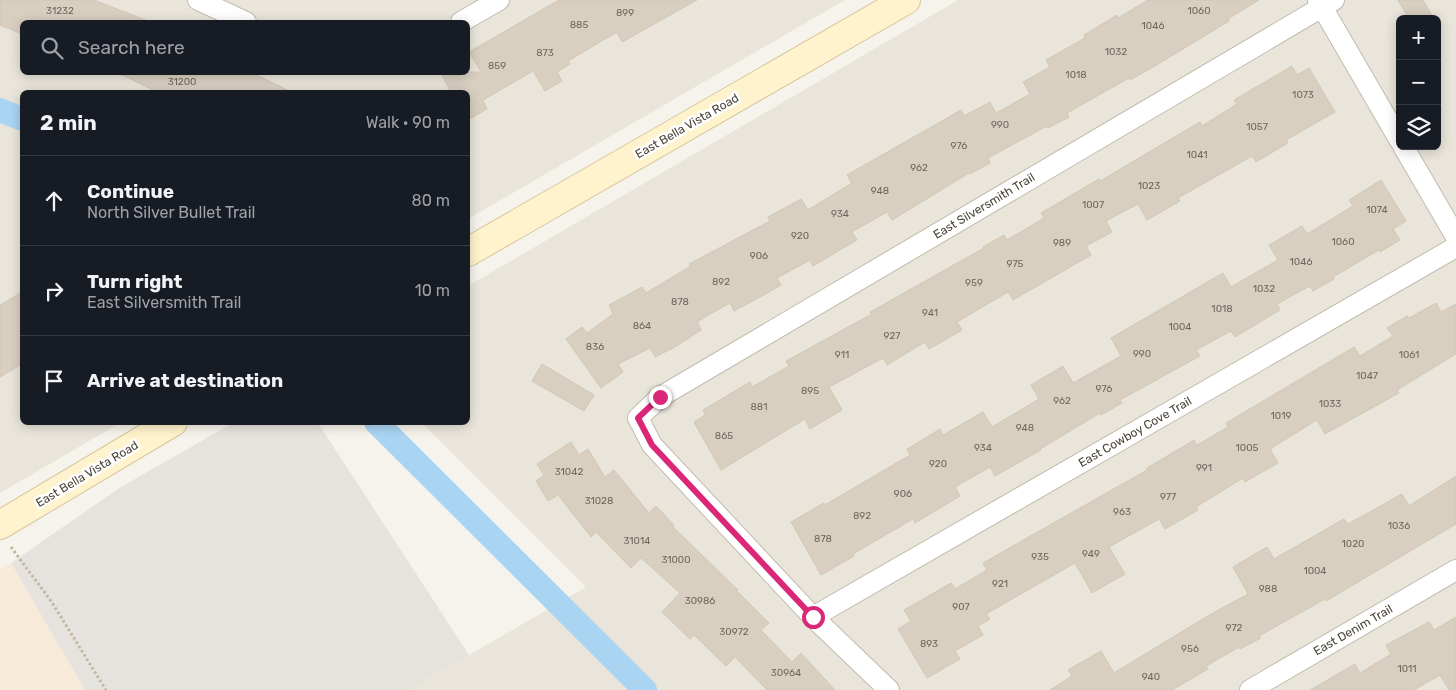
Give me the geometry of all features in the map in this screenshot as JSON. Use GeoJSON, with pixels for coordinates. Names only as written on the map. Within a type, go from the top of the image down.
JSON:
{"type":"FeatureCollection","features":[{"type":"Feature","properties":{"kind":"street"},"geometry":{"type":"LineString","coordinates":[[198,0],[242,20]]}},
{"type":"Feature","properties":{"kind":"street"},"geometry":{"type":"LineString","coordinates":[[464,20],[499,0]]}},
{"type":"Feature","properties":{"kind":"street","name":"East Bella Vista Road"},"geometry":{"type":"LineString","coordinates":[[470,251],[902,1]]}},
{"type":"Feature","properties":{"kind":"street"},"geometry":{"type":"LineString","coordinates":[[1325,2],[1396,134]]}},
{"type":"Feature","properties":{"kind":"street","name":"East Silversmith Trail"},"geometry":{"type":"LineString","coordinates":[[813,617],[652,445],[638,418],[660,397],[1325,2]]}},
{"type":"Feature","properties":{"kind":"street"},"geometry":{"type":"LineString","coordinates":[[1405,150],[1456,238]]}},
{"type":"Feature","properties":{"kind":"street","name":"East Cowboy Cove Trail"},"geometry":{"type":"LineString","coordinates":[[813,617],[1456,248]]}},
{"type":"Feature","properties":{"kind":"street","name":"East Bella Vista Road"},"geometry":{"type":"LineString","coordinates":[[3,532],[168,425]]}},
{"type":"Feature","properties":{"kind":"street","name":"East Denim Trail"},"geometry":{"type":"LineString","coordinates":[[1250,690],[1456,570]]}},
{"type":"Feature","properties":{"kind":"street"},"geometry":{"type":"LineString","coordinates":[[813,617],[888,690]]}},
{"type":"Feature","properties":{"kind":"path"},"geometry":{"type":"LineString","coordinates":[[3,532],[51,601],[106,690]]}},
{"type":"Feature","properties":{"kind":"shaded area"},"geometry":{"type":"Polygon","coordinates":[[[0,0],[845,0],[470,218],[470,90],[20,90],[20,425],[117,425],[0,493],[0,0]]]}},
{"type":"Feature","properties":{"kind":"shaded area"},"geometry":{"type":"Polygon","coordinates":[[[958,0],[1456,0],[1456,690],[409,690],[586,587],[424,425],[470,425],[470,285],[958,0]]]}},
{"type":"Feature","properties":{"kind":"shaded area"},"geometry":{"type":"Polygon","coordinates":[[[230,425],[319,425],[469,655],[409,690],[85,690],[11,563],[121,487],[230,425]]]}},
{"type":"Feature","properties":{"kind":"shaded area"},"geometry":{"type":"Polygon","coordinates":[[[11,563],[85,690],[0,690],[0,570],[11,563]]]}},
{"type":"Feature","properties":{"kind":"building"},"geometry":{"type":"Polygon","coordinates":[[[0,0],[94,0],[145,20],[20,20],[20,33],[0,25],[0,0]]]}},
{"type":"Feature","properties":{"kind":"building"},"geometry":{"type":"Polygon","coordinates":[[[559,0],[697,0],[622,42],[617,32],[568,61],[570,64],[557,72],[562,81],[545,91],[533,71],[483,100],[487,109],[470,119],[470,90],[450,90],[442,75],[470,75],[470,72],[481,72],[470,51],[559,0]]]}},
{"type":"Feature","properties":{"kind":"building"},"geometry":{"type":"Polygon","coordinates":[[[1148,0],[1259,0],[1228,19],[1229,21],[1155,66],[1130,80],[1129,78],[1067,113],[1069,117],[1048,128],[1047,126],[988,158],[990,163],[969,173],[892,220],[887,212],[852,232],[857,240],[813,266],[810,260],[777,278],[781,285],[734,311],[730,303],[712,313],[697,322],[701,330],[675,347],[655,357],[650,348],[618,364],[623,372],[601,388],[566,339],[582,327],[587,333],[613,314],[609,305],[642,287],[646,293],[691,266],[689,264],[770,221],[768,217],[801,199],[808,210],[852,183],[847,175],[961,110],[964,116],[990,102],[996,113],[1030,94],[1023,82],[1050,67],[1046,60],[1085,38],[1084,35],[1117,15],[1118,18],[1148,0]]]}},
{"type":"Feature","properties":{"kind":"building"},"geometry":{"type":"Polygon","coordinates":[[[1398,0],[1423,0],[1432,15],[1407,15],[1398,0]]]}},
{"type":"Feature","properties":{"kind":"building"},"geometry":{"type":"Polygon","coordinates":[[[1292,66],[1297,75],[1309,68],[1335,112],[1286,140],[1288,143],[1256,162],[1252,156],[1178,198],[1180,201],[1147,220],[1138,204],[1106,221],[1112,232],[1086,246],[1091,255],[1013,300],[1008,292],[957,322],[962,330],[929,349],[925,342],[887,365],[883,358],[829,387],[842,410],[810,429],[805,419],[721,470],[694,422],[705,415],[703,410],[750,382],[752,387],[789,366],[786,361],[872,314],[870,312],[1004,235],[1007,240],[1044,218],[1041,213],[1099,179],[1100,181],[1200,122],[1202,126],[1237,104],[1234,100],[1292,66]]]}},
{"type":"Feature","properties":{"kind":"building"},"geometry":{"type":"Polygon","coordinates":[[[122,75],[256,75],[288,90],[153,90],[122,75]]]}},
{"type":"Feature","properties":{"kind":"building"},"geometry":{"type":"Polygon","coordinates":[[[1381,180],[1406,221],[1393,229],[1400,240],[1380,252],[1379,250],[1313,291],[1310,286],[1277,304],[1280,310],[1235,337],[1231,331],[1196,350],[1200,356],[1120,400],[1122,403],[1101,415],[1100,413],[995,476],[990,467],[955,487],[960,496],[915,523],[913,519],[821,575],[791,522],[824,503],[825,505],[910,455],[907,449],[940,429],[943,435],[983,412],[992,427],[1039,399],[1031,385],[1063,366],[1073,383],[1121,356],[1111,338],[1223,273],[1231,287],[1278,260],[1269,245],[1302,226],[1307,234],[1353,206],[1349,200],[1381,180]]]}},
{"type":"Feature","properties":{"kind":"building"},"geometry":{"type":"Polygon","coordinates":[[[20,293],[20,365],[0,377],[0,305],[20,293]]]}},
{"type":"Feature","properties":{"kind":"building"},"geometry":{"type":"Polygon","coordinates":[[[1436,303],[1441,312],[1456,304],[1456,354],[1397,390],[1399,393],[1325,434],[1317,420],[1270,449],[1278,463],[1245,482],[1243,478],[1196,507],[1198,510],[1165,529],[1159,519],[1109,547],[1125,574],[1092,593],[1075,563],[986,614],[990,619],[978,626],[983,635],[955,651],[960,659],[927,678],[898,629],[911,621],[904,610],[951,583],[955,589],[987,570],[983,563],[1147,470],[1147,468],[1194,440],[1197,445],[1228,427],[1226,423],[1354,347],[1360,356],[1393,336],[1387,328],[1407,316],[1409,318],[1436,303]]]}},
{"type":"Feature","properties":{"kind":"building"},"geometry":{"type":"Polygon","coordinates":[[[542,364],[594,395],[584,411],[532,381],[542,364]]]}},
{"type":"Feature","properties":{"kind":"building"},"geometry":{"type":"Polygon","coordinates":[[[571,442],[579,455],[588,449],[605,477],[614,470],[649,513],[656,506],[674,525],[673,527],[769,623],[761,630],[792,662],[801,653],[835,690],[767,690],[735,657],[726,666],[694,635],[690,639],[662,612],[680,593],[641,558],[631,568],[596,532],[591,537],[558,495],[548,501],[536,481],[544,475],[537,464],[571,442]]]}},
{"type":"Feature","properties":{"kind":"building"},"geometry":{"type":"Polygon","coordinates":[[[1456,476],[1456,524],[1326,601],[1325,599],[1259,636],[1261,638],[1240,649],[1239,647],[1206,666],[1208,669],[1172,690],[1050,690],[1072,676],[1068,670],[1101,651],[1114,673],[1206,617],[1248,594],[1233,567],[1267,547],[1274,559],[1344,519],[1348,524],[1402,494],[1409,506],[1456,476]]]}},
{"type":"Feature","properties":{"kind":"building"},"geometry":{"type":"Polygon","coordinates":[[[1456,617],[1456,690],[1449,690],[1440,675],[1414,690],[1310,690],[1355,664],[1360,673],[1391,654],[1386,645],[1429,622],[1434,630],[1456,617]]]}},
{"type":"Feature","properties":{"kind":"waterway"},"geometry":{"type":"LineString","coordinates":[[0,110],[20,118]]}},
{"type":"Feature","properties":{"kind":"waterway"},"geometry":{"type":"LineString","coordinates":[[379,425],[645,690]]}},
{"type":"Feature","properties":{"kind":"route"},"geometry":{"type":"LineString","coordinates":[[660,397],[638,418],[652,445],[813,617]]}}]}
